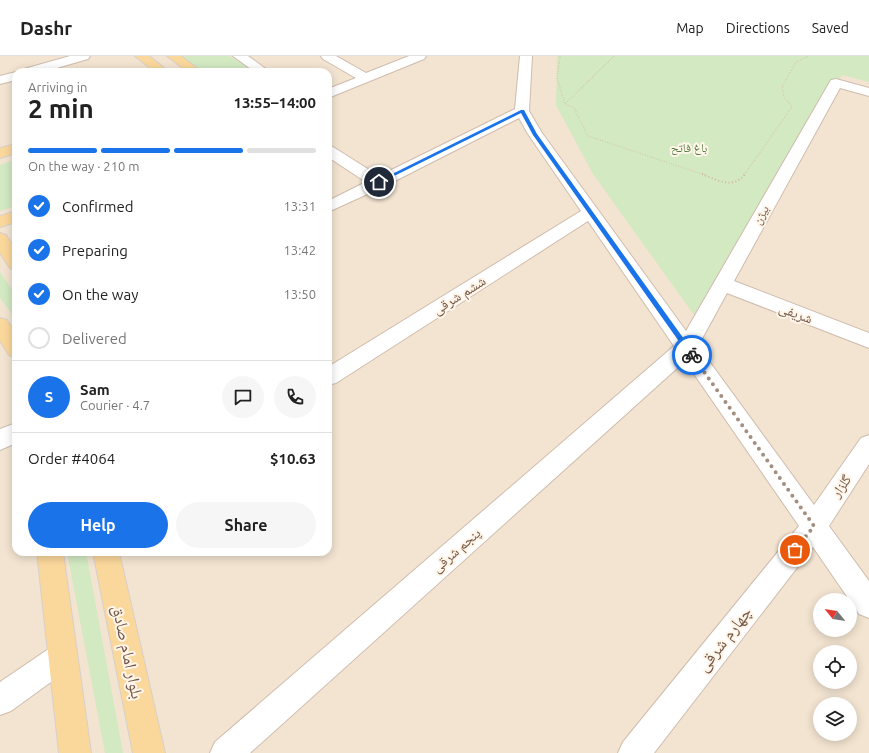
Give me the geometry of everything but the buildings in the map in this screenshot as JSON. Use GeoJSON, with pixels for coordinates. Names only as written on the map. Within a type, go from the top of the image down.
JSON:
{"type":"FeatureCollection","features":[{"type":"Feature","properties":{"kind":"main road"},"geometry":{"type":"LineString","coordinates":[[141,56],[158,68]]}},
{"type":"Feature","properties":{"kind":"main road"},"geometry":{"type":"LineString","coordinates":[[173,56],[190,68]]}},
{"type":"Feature","properties":{"kind":"main road"},"geometry":{"type":"LineString","coordinates":[[0,153],[12,149]]}},
{"type":"Feature","properties":{"kind":"main road"},"geometry":{"type":"LineString","coordinates":[[0,222],[12,218]]}},
{"type":"Feature","properties":{"kind":"main road"},"geometry":{"type":"LineString","coordinates":[[0,239],[12,258]]}},
{"type":"Feature","properties":{"kind":"main road"},"geometry":{"type":"LineString","coordinates":[[0,325],[12,344]]}},
{"type":"Feature","properties":{"kind":"main road"},"geometry":{"type":"LineString","coordinates":[[50,556],[75,753]]}},
{"type":"Feature","properties":{"kind":"main road","name":"بلوار امام صادق"},"geometry":{"type":"LineString","coordinates":[[107,556],[149,753]]}},
{"type":"Feature","properties":{"kind":"street"},"geometry":{"type":"LineString","coordinates":[[43,68],[84,56]]}},
{"type":"Feature","properties":{"kind":"street"},"geometry":{"type":"LineString","coordinates":[[239,56],[258,68]]}},
{"type":"Feature","properties":{"kind":"street"},"geometry":{"type":"LineString","coordinates":[[326,56],[365,78]]}},
{"type":"Feature","properties":{"kind":"street"},"geometry":{"type":"LineString","coordinates":[[332,92],[420,56]]}},
{"type":"Feature","properties":{"kind":"street"},"geometry":{"type":"LineString","coordinates":[[526,56],[522,111],[535,134],[869,604]]}},
{"type":"Feature","properties":{"kind":"street"},"geometry":{"type":"LineString","coordinates":[[0,80],[12,77]]}},
{"type":"Feature","properties":{"kind":"street","name":"بیژن"},"geometry":{"type":"LineString","coordinates":[[686,347],[836,84],[869,92]]}},
{"type":"Feature","properties":{"kind":"street"},"geometry":{"type":"LineString","coordinates":[[332,205],[522,111]]}},
{"type":"Feature","properties":{"kind":"street"},"geometry":{"type":"LineString","coordinates":[[332,153],[379,182]]}},
{"type":"Feature","properties":{"kind":"street","name":"ششم شرقی"},"geometry":{"type":"LineString","coordinates":[[332,374],[591,212]]}},
{"type":"Feature","properties":{"kind":"street","name":"شریفی"},"geometry":{"type":"LineString","coordinates":[[722,284],[869,341]]}},
{"type":"Feature","properties":{"kind":"street","name":"پنجم شرقی"},"geometry":{"type":"LineString","coordinates":[[226,753],[686,347]]}},
{"type":"Feature","properties":{"kind":"street"},"geometry":{"type":"LineString","coordinates":[[0,440],[12,434]]}},
{"type":"Feature","properties":{"kind":"street","name":"گلزار"},"geometry":{"type":"LineString","coordinates":[[814,526],[869,445]]}},
{"type":"Feature","properties":{"kind":"street","name":"چهارم شرقی"},"geometry":{"type":"LineString","coordinates":[[634,753],[814,526]]}},
{"type":"Feature","properties":{"kind":"street"},"geometry":{"type":"LineString","coordinates":[[0,700],[63,656]]}},
{"type":"Feature","properties":{"kind":"path"},"geometry":{"type":"LineString","coordinates":[[560,56],[557,78],[565,104],[574,108],[588,136],[727,183],[735,183],[740,180],[792,107],[784,97],[782,87],[796,62],[809,56]]}},
{"type":"Feature","properties":{"kind":"path"},"geometry":{"type":"LineString","coordinates":[[565,104],[614,56]]}},
{"type":"Feature","properties":{"kind":"shaded area"},"geometry":{"type":"Polygon","coordinates":[[[0,56],[869,56],[869,753],[0,753],[0,56]]]}},
{"type":"Feature","properties":{"kind":"green space"},"geometry":{"type":"Polygon","coordinates":[[[180,56],[230,56],[249,68],[197,68],[180,56]]]}},
{"type":"Feature","properties":{"kind":"green space","name":"باغ فاتح"},"geometry":{"type":"Polygon","coordinates":[[[557,56],[869,56],[869,82],[842,75],[694,315],[593,174],[556,105],[557,56]]]}},
{"type":"Feature","properties":{"kind":"green space"},"geometry":{"type":"Polygon","coordinates":[[[12,160],[12,207],[0,211],[0,165],[12,160]]]}},
{"type":"Feature","properties":{"kind":"green space"},"geometry":{"type":"Polygon","coordinates":[[[0,272],[12,289],[12,314],[0,298],[0,272]]]}},
{"type":"Feature","properties":{"kind":"green space"},"geometry":{"type":"Polygon","coordinates":[[[68,556],[87,556],[123,753],[105,753],[68,556]]]}},
{"type":"Feature","properties":{"kind":"way so far"},"geometry":{"type":"LineString","coordinates":[[692,355],[814,526],[795,550]]}},
{"type":"Feature","properties":{"kind":"route"},"geometry":{"type":"LineString","coordinates":[[379,182],[522,111],[535,134],[692,355]]}}]}
